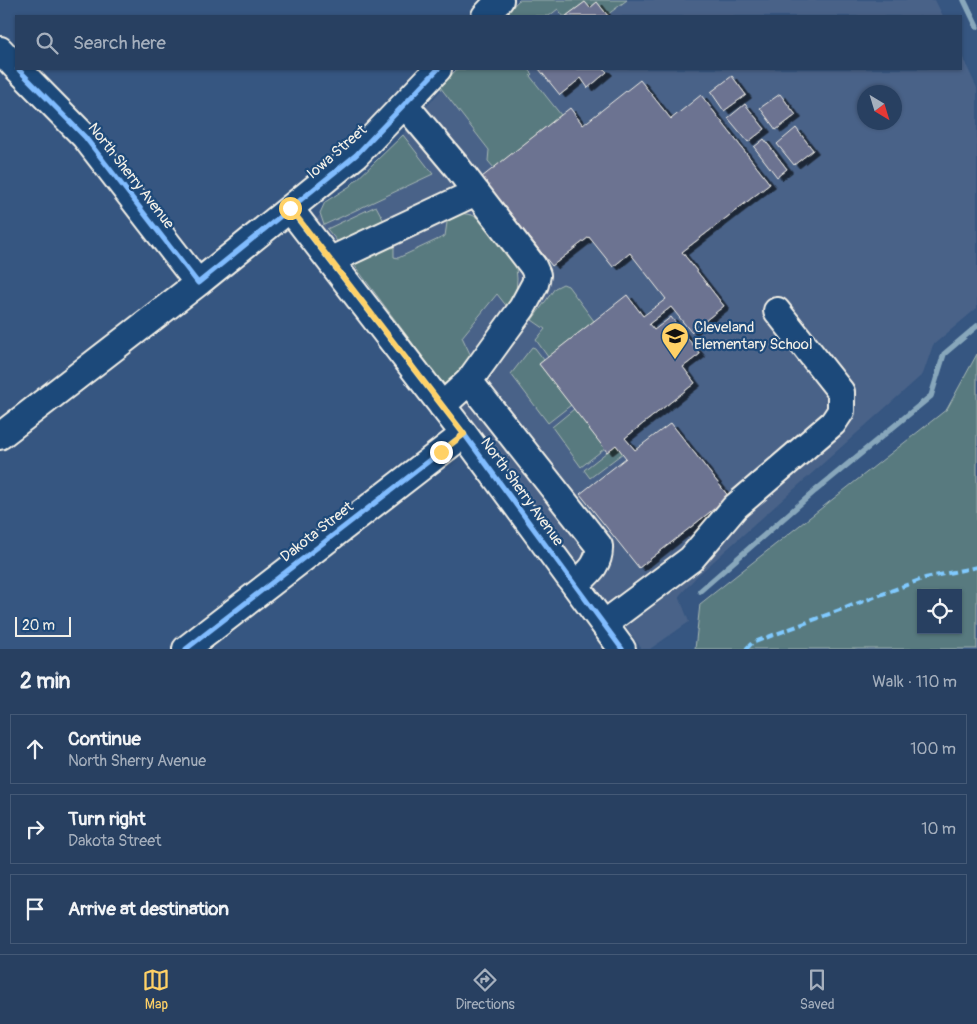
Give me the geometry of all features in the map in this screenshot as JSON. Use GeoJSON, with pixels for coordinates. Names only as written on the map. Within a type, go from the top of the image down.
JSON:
{"type":"FeatureCollection","features":[{"type":"Feature","properties":{"kind":"street"},"geometry":{"type":"LineString","coordinates":[[486,15],[500,0]]}},
{"type":"Feature","properties":{"kind":"street","name":"North Sherry Avenue"},"geometry":{"type":"LineString","coordinates":[[0,50],[15,66]]}},
{"type":"Feature","properties":{"kind":"street","name":"North Sherry Avenue"},"geometry":{"type":"LineString","coordinates":[[19,70],[85,137],[198,283]]}},
{"type":"Feature","properties":{"kind":"street","name":"Iowa Street"},"geometry":{"type":"LineString","coordinates":[[0,436],[198,283],[356,155],[437,70]]}},
{"type":"Feature","properties":{"kind":"street"},"geometry":{"type":"LineString","coordinates":[[405,105],[457,167],[533,266],[537,275],[535,284],[522,308],[469,381],[442,406]]}},
{"type":"Feature","properties":{"kind":"street"},"geometry":{"type":"LineString","coordinates":[[331,260],[476,192]]}},
{"type":"Feature","properties":{"kind":"street","name":"North Sherry Avenue"},"geometry":{"type":"LineString","coordinates":[[290,208],[464,434],[622,649]]}},
{"type":"Feature","properties":{"kind":"street"},"geometry":{"type":"LineString","coordinates":[[604,624],[691,559],[735,507],[833,423],[841,411],[841,392],[777,310]]}},
{"type":"Feature","properties":{"kind":"street"},"geometry":{"type":"LineString","coordinates":[[469,381],[599,546],[599,556],[595,566],[575,585]]}},
{"type":"Feature","properties":{"kind":"street","name":"Dakota Street"},"geometry":{"type":"LineString","coordinates":[[186,649],[464,434]]}},
{"type":"Feature","properties":{"kind":"shaded area"},"geometry":{"type":"Polygon","coordinates":[[[520,0],[935,0],[942,15],[506,15],[520,0]]]}},
{"type":"Feature","properties":{"kind":"shaded area","name":"Cleveland Elementary School"},"geometry":{"type":"Polygon","coordinates":[[[962,56],[977,88],[977,308],[933,345],[923,374],[697,576],[679,596],[689,622],[650,649],[642,649],[316,219],[404,133],[458,70],[962,70],[962,56]]]}},
{"type":"Feature","properties":{"kind":"green space"},"geometry":{"type":"Polygon","coordinates":[[[519,0],[627,0],[607,15],[597,2],[590,8],[585,2],[567,15],[562,15],[558,9],[550,15],[505,15],[519,0]]]}},
{"type":"Feature","properties":{"kind":"green space"},"geometry":{"type":"Polygon","coordinates":[[[456,70],[528,70],[532,74],[530,76],[561,115],[494,168],[488,161],[489,150],[440,87],[456,70]]]}},
{"type":"Feature","properties":{"kind":"green space"},"geometry":{"type":"Polygon","coordinates":[[[403,135],[433,174],[324,225],[320,213],[325,202],[350,186],[403,135]]]}},
{"type":"Feature","properties":{"kind":"green space"},"geometry":{"type":"Polygon","coordinates":[[[376,206],[384,221],[340,242],[327,229],[376,206]]]}},
{"type":"Feature","properties":{"kind":"green space"},"geometry":{"type":"Polygon","coordinates":[[[460,213],[472,215],[480,219],[512,259],[516,267],[517,279],[516,292],[508,308],[497,294],[462,337],[472,358],[447,386],[437,376],[354,265],[357,258],[394,241],[394,257],[398,258],[445,236],[448,216],[460,213]]]}},
{"type":"Feature","properties":{"kind":"green space"},"geometry":{"type":"Polygon","coordinates":[[[563,284],[568,286],[594,321],[548,357],[536,340],[545,329],[532,320],[555,288],[563,284]]]}},
{"type":"Feature","properties":{"kind":"green space"},"geometry":{"type":"Polygon","coordinates":[[[532,347],[535,348],[544,360],[539,364],[571,405],[548,423],[511,374],[532,347]]]}},
{"type":"Feature","properties":{"kind":"green space"},"geometry":{"type":"Polygon","coordinates":[[[977,354],[977,649],[695,649],[700,604],[947,409],[977,354]]]}},
{"type":"Feature","properties":{"kind":"green space"},"geometry":{"type":"Polygon","coordinates":[[[574,409],[605,448],[581,467],[552,427],[574,409]]]}},
{"type":"Feature","properties":{"kind":"green space"},"geometry":{"type":"Polygon","coordinates":[[[616,445],[623,453],[590,478],[584,470],[616,445]]]}},
{"type":"Feature","properties":{"kind":"building"},"geometry":{"type":"Polygon","coordinates":[[[585,2],[590,8],[597,2],[607,15],[567,15],[585,2]]]}},
{"type":"Feature","properties":{"kind":"building"},"geometry":{"type":"Polygon","coordinates":[[[540,70],[605,70],[607,72],[588,88],[581,78],[560,95],[540,70]]]}},
{"type":"Feature","properties":{"kind":"building"},"geometry":{"type":"Polygon","coordinates":[[[732,76],[746,95],[724,111],[711,92],[732,76]]]}},
{"type":"Feature","properties":{"kind":"building"},"geometry":{"type":"Polygon","coordinates":[[[640,80],[671,119],[701,95],[770,184],[682,252],[724,306],[691,332],[671,307],[649,324],[654,330],[671,317],[700,354],[683,367],[695,383],[625,438],[635,450],[671,423],[729,497],[639,568],[580,494],[626,458],[616,445],[607,452],[539,364],[627,295],[643,316],[666,299],[630,253],[613,267],[589,237],[552,266],[482,177],[570,108],[583,125],[640,80]]]}},
{"type":"Feature","properties":{"kind":"building"},"geometry":{"type":"Polygon","coordinates":[[[780,94],[796,115],[776,130],[760,108],[780,94]]]}},
{"type":"Feature","properties":{"kind":"building"},"geometry":{"type":"Polygon","coordinates":[[[745,104],[765,129],[748,142],[728,118],[745,104]]]}},
{"type":"Feature","properties":{"kind":"building"},"geometry":{"type":"Polygon","coordinates":[[[796,128],[813,150],[794,165],[777,144],[796,128]]]}},
{"type":"Feature","properties":{"kind":"building"},"geometry":{"type":"Polygon","coordinates":[[[764,139],[787,169],[777,177],[754,147],[764,139]]]}},
{"type":"Feature","properties":{"kind":"waterway"},"geometry":{"type":"LineString","coordinates":[[964,0],[977,27]]}},
{"type":"Feature","properties":{"kind":"waterway"},"geometry":{"type":"LineString","coordinates":[[700,591],[815,491],[931,396],[944,354],[977,326]]}},
{"type":"Feature","properties":{"kind":"marked path"},"geometry":{"type":"LineString","coordinates":[[746,649],[752,643],[925,578],[977,567]]}},
{"type":"Feature","properties":{"kind":"cycle path"},"geometry":{"type":"LineString","coordinates":[[19,70],[85,137],[198,283],[356,155],[437,70]]}},
{"type":"Feature","properties":{"kind":"cycle path"},"geometry":{"type":"LineString","coordinates":[[290,209],[464,434],[622,649]]}},
{"type":"Feature","properties":{"kind":"cycle path"},"geometry":{"type":"LineString","coordinates":[[186,649],[464,434]]}},
{"type":"Feature","properties":{"kind":"place","name":"Cleveland Elementary School"},"geometry":{"type":"Point","coordinates":[675,360]}},
{"type":"Feature","properties":{"kind":"route"},"geometry":{"type":"LineString","coordinates":[[290,208],[464,434],[441,452]]}}]}
